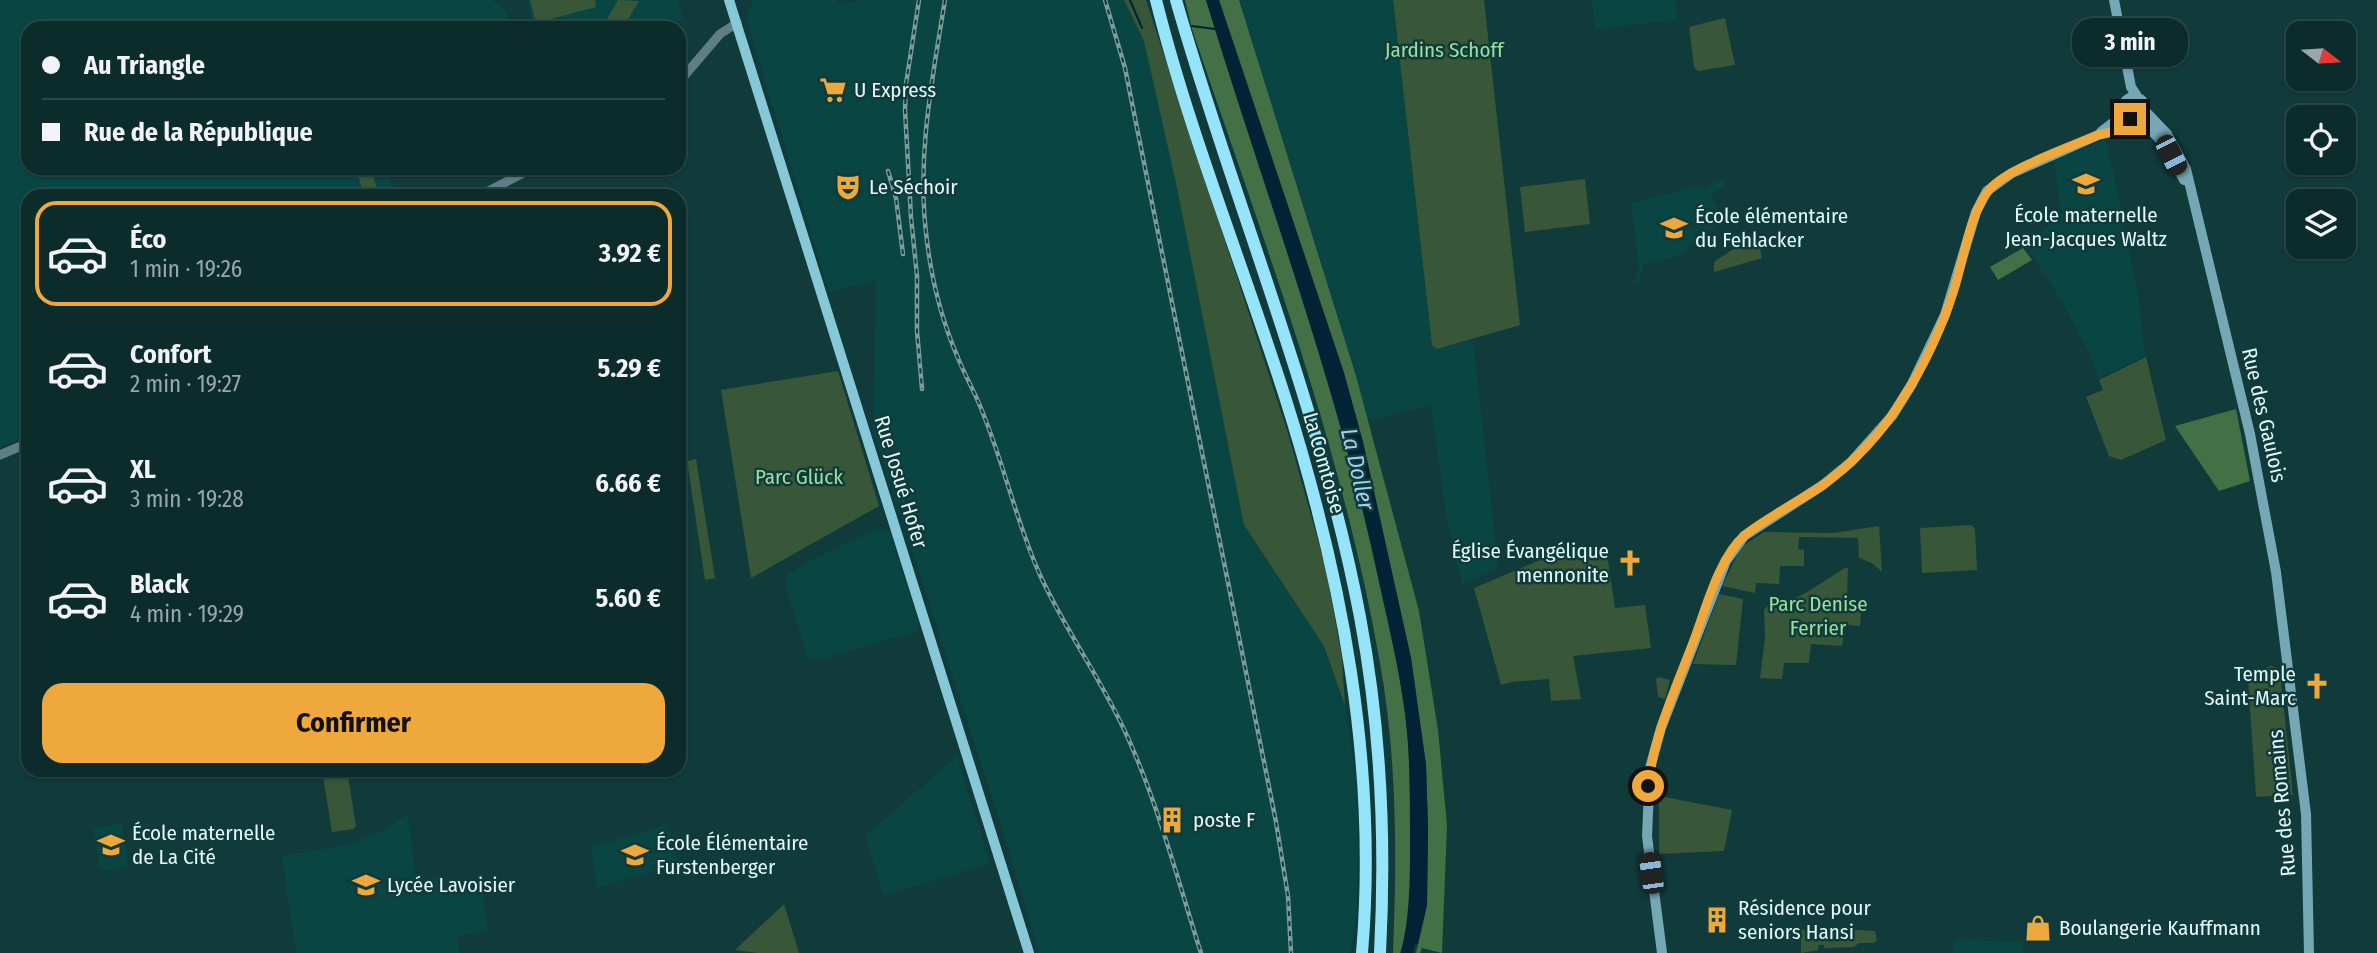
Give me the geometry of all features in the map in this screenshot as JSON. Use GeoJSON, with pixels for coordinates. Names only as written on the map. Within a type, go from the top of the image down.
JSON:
{"type":"FeatureCollection","features":[{"type":"Feature","properties":{"kind":"highway","name":"La Comtoise"},"geometry":{"type":"LineString","coordinates":[[1156,0],[1203,152],[1293,422],[1336,583],[1353,683],[1364,779],[1367,839],[1362,953]]}},
{"type":"Feature","properties":{"kind":"highway","name":"La Comtoise"},"geometry":{"type":"LineString","coordinates":[[1176,0],[1242,213],[1307,408],[1352,576],[1370,680],[1380,779],[1383,849],[1380,953]]}},
{"type":"Feature","properties":{"kind":"main road","name":"Rue Josué Hofer"},"geometry":{"type":"LineString","coordinates":[[729,0],[1029,953]]}},
{"type":"Feature","properties":{"kind":"main road"},"geometry":{"type":"LineString","coordinates":[[1662,953],[1648,852],[1650,768],[1668,710],[1718,579],[1736,544],[1754,528],[1823,485],[1844,468],[1879,432],[1903,400],[1945,315],[1976,212],[1987,191],[2012,173],[2098,135],[2111,132],[2141,116],[2145,111],[2144,103],[2131,87],[2114,0]]}},
{"type":"Feature","properties":{"kind":"main road"},"geometry":{"type":"LineString","coordinates":[[2131,87],[2125,105],[2133,119]]}},
{"type":"Feature","properties":{"kind":"main road"},"geometry":{"type":"LineString","coordinates":[[2098,135],[2114,122],[2132,98],[2138,98]]}},
{"type":"Feature","properties":{"kind":"main road","name":"Rue des Gaulois"},"geometry":{"type":"LineString","coordinates":[[2145,111],[2175,145],[2186,169],[2253,446],[2287,650]]}},
{"type":"Feature","properties":{"kind":"main road","name":"Rue des Gaulois"},"geometry":{"type":"LineString","coordinates":[[2133,119],[2154,131],[2163,141],[2190,191]]}},
{"type":"Feature","properties":{"kind":"main road","name":"Rue des Romains"},"geometry":{"type":"LineString","coordinates":[[2287,650],[2306,814],[2309,953]]}},
{"type":"Feature","properties":{"kind":"street"},"geometry":{"type":"LineString","coordinates":[[686,74],[720,34],[737,23]]}},
{"type":"Feature","properties":{"kind":"street"},"geometry":{"type":"LineString","coordinates":[[492,189],[520,175]]}},
{"type":"Feature","properties":{"kind":"street"},"geometry":{"type":"LineString","coordinates":[[0,455],[21,446]]}},
{"type":"Feature","properties":{"kind":"shaded area"},"geometry":{"type":"Polygon","coordinates":[[[0,0],[492,0],[506,11],[509,21],[21,21],[21,175],[389,175],[394,189],[21,189],[21,439],[0,448],[0,0]]]}},
{"type":"Feature","properties":{"kind":"shaded area"},"geometry":{"type":"Polygon","coordinates":[[[527,0],[678,0],[683,19],[679,21],[533,21],[527,0]]]}},
{"type":"Feature","properties":{"kind":"shaded area"},"geometry":{"type":"Polygon","coordinates":[[[753,0],[837,0],[839,4],[859,0],[1124,0],[1144,41],[1177,188],[1244,525],[1324,646],[1345,706],[1358,812],[1357,916],[1350,953],[1039,953],[1008,847],[873,430],[876,281],[829,292],[749,28],[747,15],[753,0]]]}},
{"type":"Feature","properties":{"kind":"shaded area"},"geometry":{"type":"Polygon","coordinates":[[[1239,0],[1393,0],[1432,345],[1437,349],[1473,339],[1498,565],[1496,570],[1462,584],[1447,520],[1431,406],[1367,420],[1316,245],[1239,0]]]}},
{"type":"Feature","properties":{"kind":"shaded area"},"geometry":{"type":"Polygon","coordinates":[[[1592,0],[1675,0],[1678,20],[1595,29],[1592,0]]]}},
{"type":"Feature","properties":{"kind":"shaded area"},"geometry":{"type":"Polygon","coordinates":[[[2105,140],[2111,153],[2107,155],[2113,168],[2139,301],[2145,356],[2099,378],[2061,300],[2026,246],[2061,214],[2054,160],[2105,140]]]}},
{"type":"Feature","properties":{"kind":"shaded area","name":"École élémentaire du Fehlacker"},"geometry":{"type":"Polygon","coordinates":[[[1716,181],[1723,181],[1726,185],[1711,195],[1724,220],[1685,250],[1685,254],[1644,265],[1639,282],[1634,283],[1639,267],[1631,203],[1693,187],[1706,188],[1716,181]]]}},
{"type":"Feature","properties":{"kind":"shaded area"},"geometry":{"type":"Polygon","coordinates":[[[878,528],[890,533],[919,626],[917,631],[812,660],[807,656],[784,582],[788,574],[878,528]]]}},
{"type":"Feature","properties":{"kind":"shaded area"},"geometry":{"type":"Polygon","coordinates":[[[957,756],[990,863],[884,896],[865,836],[957,756]]]}},
{"type":"Feature","properties":{"kind":"shaded area","name":"Lycée Lavoisier"},"geometry":{"type":"Polygon","coordinates":[[[408,814],[416,881],[444,877],[447,894],[482,888],[488,931],[457,936],[460,953],[296,953],[282,859],[285,855],[347,845],[382,831],[408,814]]]}},
{"type":"Feature","properties":{"kind":"shaded area","name":"École maternelle de La Cité"},"geometry":{"type":"Polygon","coordinates":[[[122,823],[128,865],[103,871],[100,868],[93,828],[122,823]]]}},
{"type":"Feature","properties":{"kind":"shaded area","name":"École Élémentaire Furstenberger"},"geometry":{"type":"Polygon","coordinates":[[[667,824],[679,863],[597,888],[591,848],[667,824]]]}},
{"type":"Feature","properties":{"kind":"shaded area"},"geometry":{"type":"Polygon","coordinates":[[[1957,939],[2020,942],[2023,945],[2023,953],[1953,953],[1953,942],[1957,939]]]}},
{"type":"Feature","properties":{"kind":"green space"},"geometry":{"type":"Polygon","coordinates":[[[530,0],[595,0],[596,7],[535,21],[530,0]]]}},
{"type":"Feature","properties":{"kind":"green space"},"geometry":{"type":"Polygon","coordinates":[[[618,0],[639,1],[627,21],[607,19],[618,0]]]}},
{"type":"Feature","properties":{"kind":"green space"},"geometry":{"type":"Polygon","coordinates":[[[1124,0],[1146,0],[1287,430],[1326,569],[1342,659],[1345,706],[1324,646],[1244,525],[1177,188],[1144,41],[1124,0]]]}},
{"type":"Feature","properties":{"kind":"green space"},"geometry":{"type":"Polygon","coordinates":[[[1185,0],[1206,0],[1338,418],[1383,592],[1400,677],[1409,753],[1410,893],[1407,924],[1400,953],[1393,953],[1395,844],[1390,735],[1380,663],[1364,582],[1322,421],[1298,342],[1192,29],[1185,0]]]}},
{"type":"Feature","properties":{"kind":"green space"},"geometry":{"type":"Polygon","coordinates":[[[1219,0],[1239,0],[1356,376],[1419,611],[1438,730],[1447,825],[1442,953],[1422,948],[1420,953],[1416,953],[1427,905],[1426,765],[1411,658],[1363,442],[1344,373],[1219,0]]]}},
{"type":"Feature","properties":{"kind":"green space","name":"Jardins Schoff"},"geometry":{"type":"Polygon","coordinates":[[[1393,0],[1484,0],[1520,325],[1437,349],[1432,345],[1393,0]]]}},
{"type":"Feature","properties":{"kind":"green space"},"geometry":{"type":"Polygon","coordinates":[[[1725,18],[1735,65],[1698,71],[1694,67],[1689,27],[1725,18]]]}},
{"type":"Feature","properties":{"kind":"green space"},"geometry":{"type":"Polygon","coordinates":[[[358,175],[373,175],[377,189],[362,189],[358,175]]]}},
{"type":"Feature","properties":{"kind":"green space"},"geometry":{"type":"Polygon","coordinates":[[[1585,179],[1590,224],[1525,232],[1520,187],[1585,179]]]}},
{"type":"Feature","properties":{"kind":"green space"},"geometry":{"type":"Polygon","coordinates":[[[1757,233],[1762,258],[1714,272],[1714,262],[1757,233]]]}},
{"type":"Feature","properties":{"kind":"green space"},"geometry":{"type":"Polygon","coordinates":[[[2023,248],[2032,260],[1998,280],[1990,267],[2023,248]]]}},
{"type":"Feature","properties":{"kind":"green space"},"geometry":{"type":"Polygon","coordinates":[[[2146,357],[2166,440],[2121,460],[2109,456],[2086,397],[2103,390],[2099,380],[2146,357]]]}},
{"type":"Feature","properties":{"kind":"green space","name":"Parc Glück"},"geometry":{"type":"Polygon","coordinates":[[[838,371],[879,506],[751,578],[721,390],[838,371]]]}},
{"type":"Feature","properties":{"kind":"green space"},"geometry":{"type":"Polygon","coordinates":[[[2236,409],[2250,481],[2219,491],[2175,426],[2236,409]]]}},
{"type":"Feature","properties":{"kind":"green space"},"geometry":{"type":"Polygon","coordinates":[[[696,459],[715,578],[705,580],[687,461],[696,459]]]}},
{"type":"Feature","properties":{"kind":"green space"},"geometry":{"type":"Polygon","coordinates":[[[1971,525],[1975,529],[1977,570],[1922,573],[1920,528],[1971,525]]]}},
{"type":"Feature","properties":{"kind":"green space"},"geometry":{"type":"Polygon","coordinates":[[[1879,526],[1882,572],[1872,563],[1859,558],[1858,538],[1799,537],[1798,549],[1804,550],[1804,566],[1780,566],[1779,584],[1756,583],[1755,593],[1722,586],[1741,547],[1764,532],[1833,533],[1879,526]]]}},
{"type":"Feature","properties":{"kind":"green space"},"geometry":{"type":"Polygon","coordinates":[[[1606,548],[1615,608],[1645,605],[1651,648],[1573,656],[1581,699],[1551,701],[1549,679],[1501,685],[1474,588],[1552,555],[1606,548]]]}},
{"type":"Feature","properties":{"kind":"green space","name":"Parc Denise Ferrier"},"geometry":{"type":"Polygon","coordinates":[[[1848,568],[1847,598],[1862,600],[1860,626],[1845,625],[1842,646],[1811,644],[1809,663],[1784,663],[1782,679],[1760,678],[1765,638],[1764,610],[1768,605],[1798,597],[1848,568]]]}},
{"type":"Feature","properties":{"kind":"green space"},"geometry":{"type":"Polygon","coordinates":[[[1719,594],[1743,599],[1736,665],[1693,664],[1719,594]]]}},
{"type":"Feature","properties":{"kind":"green space"},"geometry":{"type":"Polygon","coordinates":[[[2270,666],[2276,667],[2280,672],[2293,795],[2256,797],[2248,679],[2250,675],[2270,666]]]}},
{"type":"Feature","properties":{"kind":"green space"},"geometry":{"type":"Polygon","coordinates":[[[1658,677],[1670,680],[1665,699],[1658,697],[1658,677]]]}},
{"type":"Feature","properties":{"kind":"green space"},"geometry":{"type":"Polygon","coordinates":[[[323,777],[348,777],[356,826],[353,829],[332,832],[323,777]]]}},
{"type":"Feature","properties":{"kind":"green space"},"geometry":{"type":"Polygon","coordinates":[[[1659,796],[1732,810],[1724,851],[1659,854],[1659,796]]]}},
{"type":"Feature","properties":{"kind":"green space"},"geometry":{"type":"Polygon","coordinates":[[[784,904],[799,953],[735,950],[784,904]]]}},
{"type":"Feature","properties":{"kind":"green space"},"geometry":{"type":"Polygon","coordinates":[[[1801,930],[1875,931],[1877,940],[1874,943],[1859,943],[1854,947],[1824,948],[1824,945],[1818,945],[1818,950],[1801,953],[1801,930]]]}},
{"type":"Feature","properties":{"kind":"water","name":"La Doller"},"geometry":{"type":"Polygon","coordinates":[[[1206,0],[1219,0],[1344,373],[1363,442],[1411,658],[1426,765],[1428,828],[1427,905],[1418,944],[1415,945],[1413,953],[1401,953],[1409,890],[1409,766],[1404,706],[1389,628],[1343,434],[1206,0]]]}},
{"type":"Feature","properties":{"kind":"waterway"},"geometry":{"type":"LineString","coordinates":[[1130,0],[1142,28]]}},
{"type":"Feature","properties":{"kind":"waterway"},"geometry":{"type":"LineString","coordinates":[[1192,26],[1215,29]]}},
{"type":"Feature","properties":{"kind":"railway"},"geometry":{"type":"LineString","coordinates":[[919,0],[906,84],[905,110],[922,389]]}},
{"type":"Feature","properties":{"kind":"railway"},"geometry":{"type":"LineString","coordinates":[[945,0],[927,120],[923,180],[927,241],[938,301],[952,344],[978,401],[1040,575],[1118,717],[1139,764],[1159,817],[1201,953]]}},
{"type":"Feature","properties":{"kind":"railway"},"geometry":{"type":"LineString","coordinates":[[1105,0],[1125,68],[1276,822],[1288,896],[1291,953]]}},
{"type":"Feature","properties":{"kind":"railway"},"geometry":{"type":"LineString","coordinates":[[888,171],[896,198],[903,254]]}},
{"type":"Feature","properties":{"kind":"place","name":"U Express"},"geometry":{"type":"Point","coordinates":[833,90]}},
{"type":"Feature","properties":{"kind":"place","name":"École maternelle Jean-Jacques Waltz"},"geometry":{"type":"Point","coordinates":[2086,184]}},
{"type":"Feature","properties":{"kind":"place","name":"Le Séchoir"},"geometry":{"type":"Point","coordinates":[848,187]}},
{"type":"Feature","properties":{"kind":"place","name":"École élémentaire du Fehlacker"},"geometry":{"type":"Point","coordinates":[1674,228]}},
{"type":"Feature","properties":{"kind":"place","name":"Église Évangélique mennonite"},"geometry":{"type":"Point","coordinates":[1630,563]}},
{"type":"Feature","properties":{"kind":"place","name":"Temple Saint-Marc"},"geometry":{"type":"Point","coordinates":[2317,686]}},
{"type":"Feature","properties":{"kind":"place","name":"poste F"},"geometry":{"type":"Point","coordinates":[1172,820]}},
{"type":"Feature","properties":{"kind":"place","name":"École maternelle de La Cité"},"geometry":{"type":"Point","coordinates":[111,845]}},
{"type":"Feature","properties":{"kind":"place","name":"École Élémentaire Furstenberger"},"geometry":{"type":"Point","coordinates":[635,855]}},
{"type":"Feature","properties":{"kind":"place","name":"Lycée Lavoisier"},"geometry":{"type":"Point","coordinates":[366,885]}},
{"type":"Feature","properties":{"kind":"place","name":"Résidence pour seniors Hansi"},"geometry":{"type":"Point","coordinates":[1717,920]}},
{"type":"Feature","properties":{"kind":"place","name":"Boulangerie Kauffmann"},"geometry":{"type":"Point","coordinates":[2038,928]}},
{"type":"Feature","properties":{"kind":"route"},"geometry":{"type":"LineString","coordinates":[[1648,786],[1661,728],[1726,561],[1744,536],[1823,485],[1851,461],[1892,416],[1933,344],[1953,294],[1976,212],[1987,191],[2012,173],[2098,135],[2111,132],[2130,119]]}}]}
